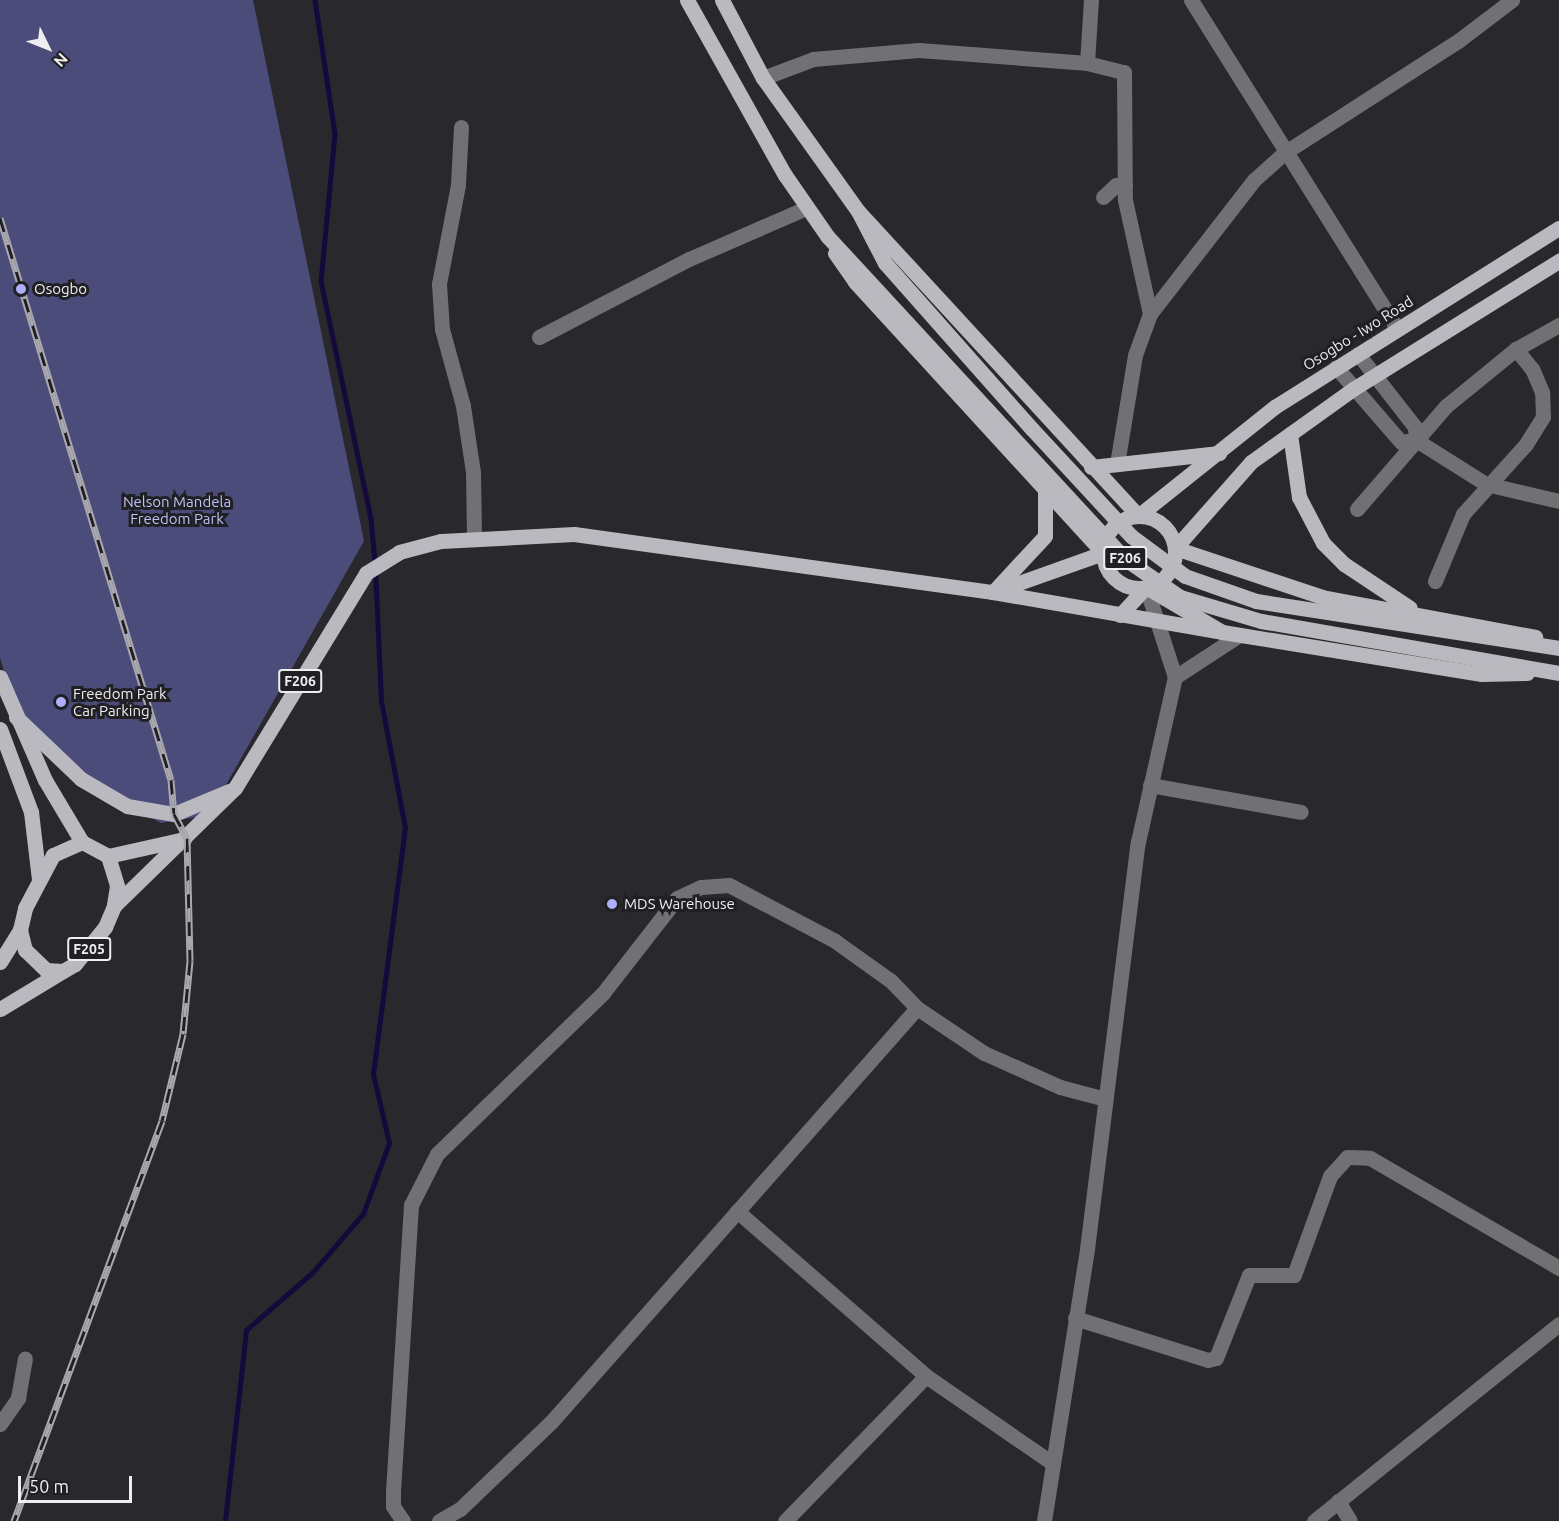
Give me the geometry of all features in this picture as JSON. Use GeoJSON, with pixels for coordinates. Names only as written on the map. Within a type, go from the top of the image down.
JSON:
{"type":"FeatureCollection","features":[{"type":"Feature","properties":{"kind":"main road"},"geometry":{"type":"LineString","coordinates":[[687,0],[806,208],[828,237],[855,282],[1065,510],[1103,554],[1117,580],[1146,587],[1222,632],[1238,636],[1482,674],[1542,670]]}},
{"type":"Feature","properties":{"kind":"main road"},"geometry":{"type":"LineString","coordinates":[[722,0],[763,78],[858,212],[1138,516],[1163,525],[1174,548],[1313,595],[1529,633],[1555,647]]}},
{"type":"Feature","properties":{"kind":"main road","name":"F206"},"geometry":{"type":"LineString","coordinates":[[858,212],[885,263],[1032,429],[1131,536],[1185,576],[1256,602],[1555,647]]}},
{"type":"Feature","properties":{"kind":"main road","name":"Osogbo - Iwo Road"},"geometry":{"type":"LineString","coordinates":[[1138,516],[1184,479],[1336,367],[1559,228]]}},
{"type":"Feature","properties":{"kind":"main road","name":"F206"},"geometry":{"type":"LineString","coordinates":[[828,237],[1124,558],[1180,597],[1262,621],[1559,673]]}},
{"type":"Feature","properties":{"kind":"main road"},"geometry":{"type":"LineString","coordinates":[[1120,615],[1146,587],[1171,568],[1174,548],[1251,462],[1353,389],[1559,261]]}},
{"type":"Feature","properties":{"kind":"main road"},"geometry":{"type":"LineString","coordinates":[[1290,434],[1299,497],[1323,543],[1344,564],[1415,612]]}},
{"type":"Feature","properties":{"kind":"main road"},"geometry":{"type":"LineString","coordinates":[[1091,467],[1219,453]]}},
{"type":"Feature","properties":{"kind":"main road"},"geometry":{"type":"LineString","coordinates":[[1065,510],[1087,504],[1103,480]]}},
{"type":"Feature","properties":{"kind":"main road"},"geometry":{"type":"LineString","coordinates":[[993,592],[1045,536],[1046,489]]}},
{"type":"Feature","properties":{"kind":"main road"},"geometry":{"type":"LineString","coordinates":[[1103,554],[1113,527],[1138,516]]}},
{"type":"Feature","properties":{"kind":"main road","name":"F206"},"geometry":{"type":"LineString","coordinates":[[114,906],[235,788],[366,573],[384,559],[474,535],[574,534],[993,592],[1222,632]]}},
{"type":"Feature","properties":{"kind":"main road"},"geometry":{"type":"LineString","coordinates":[[993,592],[1103,554]]}},
{"type":"Feature","properties":{"kind":"main road"},"geometry":{"type":"LineString","coordinates":[[0,676],[16,717],[82,842],[108,856],[184,839]]}},
{"type":"Feature","properties":{"kind":"main road"},"geometry":{"type":"LineString","coordinates":[[16,717],[81,779],[150,814],[184,812],[235,788]]}},
{"type":"Feature","properties":{"kind":"main road"},"geometry":{"type":"LineString","coordinates":[[0,730],[31,812],[39,881]]}},
{"type":"Feature","properties":{"kind":"main road"},"geometry":{"type":"LineString","coordinates":[[0,962],[20,930],[39,881],[53,855],[82,842]]}},
{"type":"Feature","properties":{"kind":"main road","name":"F205"},"geometry":{"type":"LineString","coordinates":[[0,1009],[63,971],[89,949],[114,906],[117,886],[108,856]]}},
{"type":"Feature","properties":{"kind":"main road","name":"F205"},"geometry":{"type":"LineString","coordinates":[[20,930],[33,961],[46,970],[63,971]]}},
{"type":"Feature","properties":{"kind":"street"},"geometry":{"type":"LineString","coordinates":[[1087,63],[1091,0]]}},
{"type":"Feature","properties":{"kind":"street"},"geometry":{"type":"LineString","coordinates":[[1191,0],[1284,153],[1397,329]]}},
{"type":"Feature","properties":{"kind":"street"},"geometry":{"type":"LineString","coordinates":[[1117,464],[1135,354],[1149,314],[1254,180],[1284,153],[1458,41],[1512,0]]}},
{"type":"Feature","properties":{"kind":"street"},"geometry":{"type":"LineString","coordinates":[[763,78],[813,59],[919,50],[1087,63],[1119,70],[1127,77],[1125,193],[1149,314]]}},
{"type":"Feature","properties":{"kind":"street"},"geometry":{"type":"LineString","coordinates":[[461,126],[458,185],[439,284],[442,329],[463,406],[472,472],[474,535]]}},
{"type":"Feature","properties":{"kind":"street"},"geometry":{"type":"LineString","coordinates":[[539,337],[689,259],[806,208]]}},
{"type":"Feature","properties":{"kind":"street"},"geometry":{"type":"LineString","coordinates":[[1357,509],[1446,406],[1516,349],[1559,325]]}},
{"type":"Feature","properties":{"kind":"street"},"geometry":{"type":"LineString","coordinates":[[1435,581],[1459,521],[1486,484],[1526,444],[1543,417],[1542,392],[1533,369],[1516,349]]}},
{"type":"Feature","properties":{"kind":"street"},"geometry":{"type":"LineString","coordinates":[[1358,354],[1415,427],[1416,440]]}},
{"type":"Feature","properties":{"kind":"street"},"geometry":{"type":"LineString","coordinates":[[1336,367],[1401,442],[1416,440],[1486,484],[1559,501]]}},
{"type":"Feature","properties":{"kind":"street"},"geometry":{"type":"LineString","coordinates":[[1044,1521],[1105,1099],[1122,944],[1150,785],[1175,677],[1146,587]]}},
{"type":"Feature","properties":{"kind":"street"},"geometry":{"type":"LineString","coordinates":[[1175,677],[1238,636]]}},
{"type":"Feature","properties":{"kind":"street"},"geometry":{"type":"LineString","coordinates":[[1150,785],[1301,812]]}},
{"type":"Feature","properties":{"kind":"street"},"geometry":{"type":"LineString","coordinates":[[403,1521],[393,1506],[393,1491],[411,1205],[437,1155],[603,993],[677,898],[701,887],[729,885],[836,941],[891,981],[916,1008],[1023,1073],[1105,1099]]}},
{"type":"Feature","properties":{"kind":"street"},"geometry":{"type":"LineString","coordinates":[[439,1521],[460,1509],[552,1421],[916,1008]]}},
{"type":"Feature","properties":{"kind":"street"},"geometry":{"type":"LineString","coordinates":[[1075,1318],[1208,1360],[1216,1358],[1249,1275],[1294,1275],[1330,1176],[1347,1157],[1370,1158],[1559,1269]]}},
{"type":"Feature","properties":{"kind":"street"},"geometry":{"type":"LineString","coordinates":[[737,1211],[926,1376],[1052,1463]]}},
{"type":"Feature","properties":{"kind":"street"},"geometry":{"type":"LineString","coordinates":[[1314,1521],[1559,1324]]}},
{"type":"Feature","properties":{"kind":"street"},"geometry":{"type":"LineString","coordinates":[[0,1424],[18,1398],[25,1359]]}},
{"type":"Feature","properties":{"kind":"street"},"geometry":{"type":"LineString","coordinates":[[785,1521],[926,1376]]}},
{"type":"Feature","properties":{"kind":"street"},"geometry":{"type":"LineString","coordinates":[[1338,1502],[1350,1521]]}},
{"type":"Feature","properties":{"kind":"green space","name":"Nelson Mandela Freedom Park"},"geometry":{"type":"Polygon","coordinates":[[[0,0],[253,0],[364,541],[209,815],[161,823],[82,778],[17,711],[0,658],[0,0]]]}},
{"type":"Feature","properties":{"kind":"waterway"},"geometry":{"type":"LineString","coordinates":[[315,0],[335,134],[321,281],[371,518],[375,562]]}},
{"type":"Feature","properties":{"kind":"waterway"},"geometry":{"type":"LineString","coordinates":[[225,1521],[246,1330],[312,1273],[363,1214],[389,1143],[373,1074],[405,828],[381,701],[375,571]]}},
{"type":"Feature","properties":{"kind":"railway"},"geometry":{"type":"LineString","coordinates":[[0,218],[171,780],[174,814],[187,838],[190,961],[183,1034],[162,1121],[14,1521]]}},
{"type":"Feature","properties":{"kind":"place","name":"Osogbo"},"geometry":{"type":"Point","coordinates":[21,289]}},
{"type":"Feature","properties":{"kind":"place","name":"Freedom Park Car Parking"},"geometry":{"type":"Point","coordinates":[61,702]}},
{"type":"Feature","properties":{"kind":"place","name":"MDS Warehouse"},"geometry":{"type":"Point","coordinates":[612,904]}}]}
